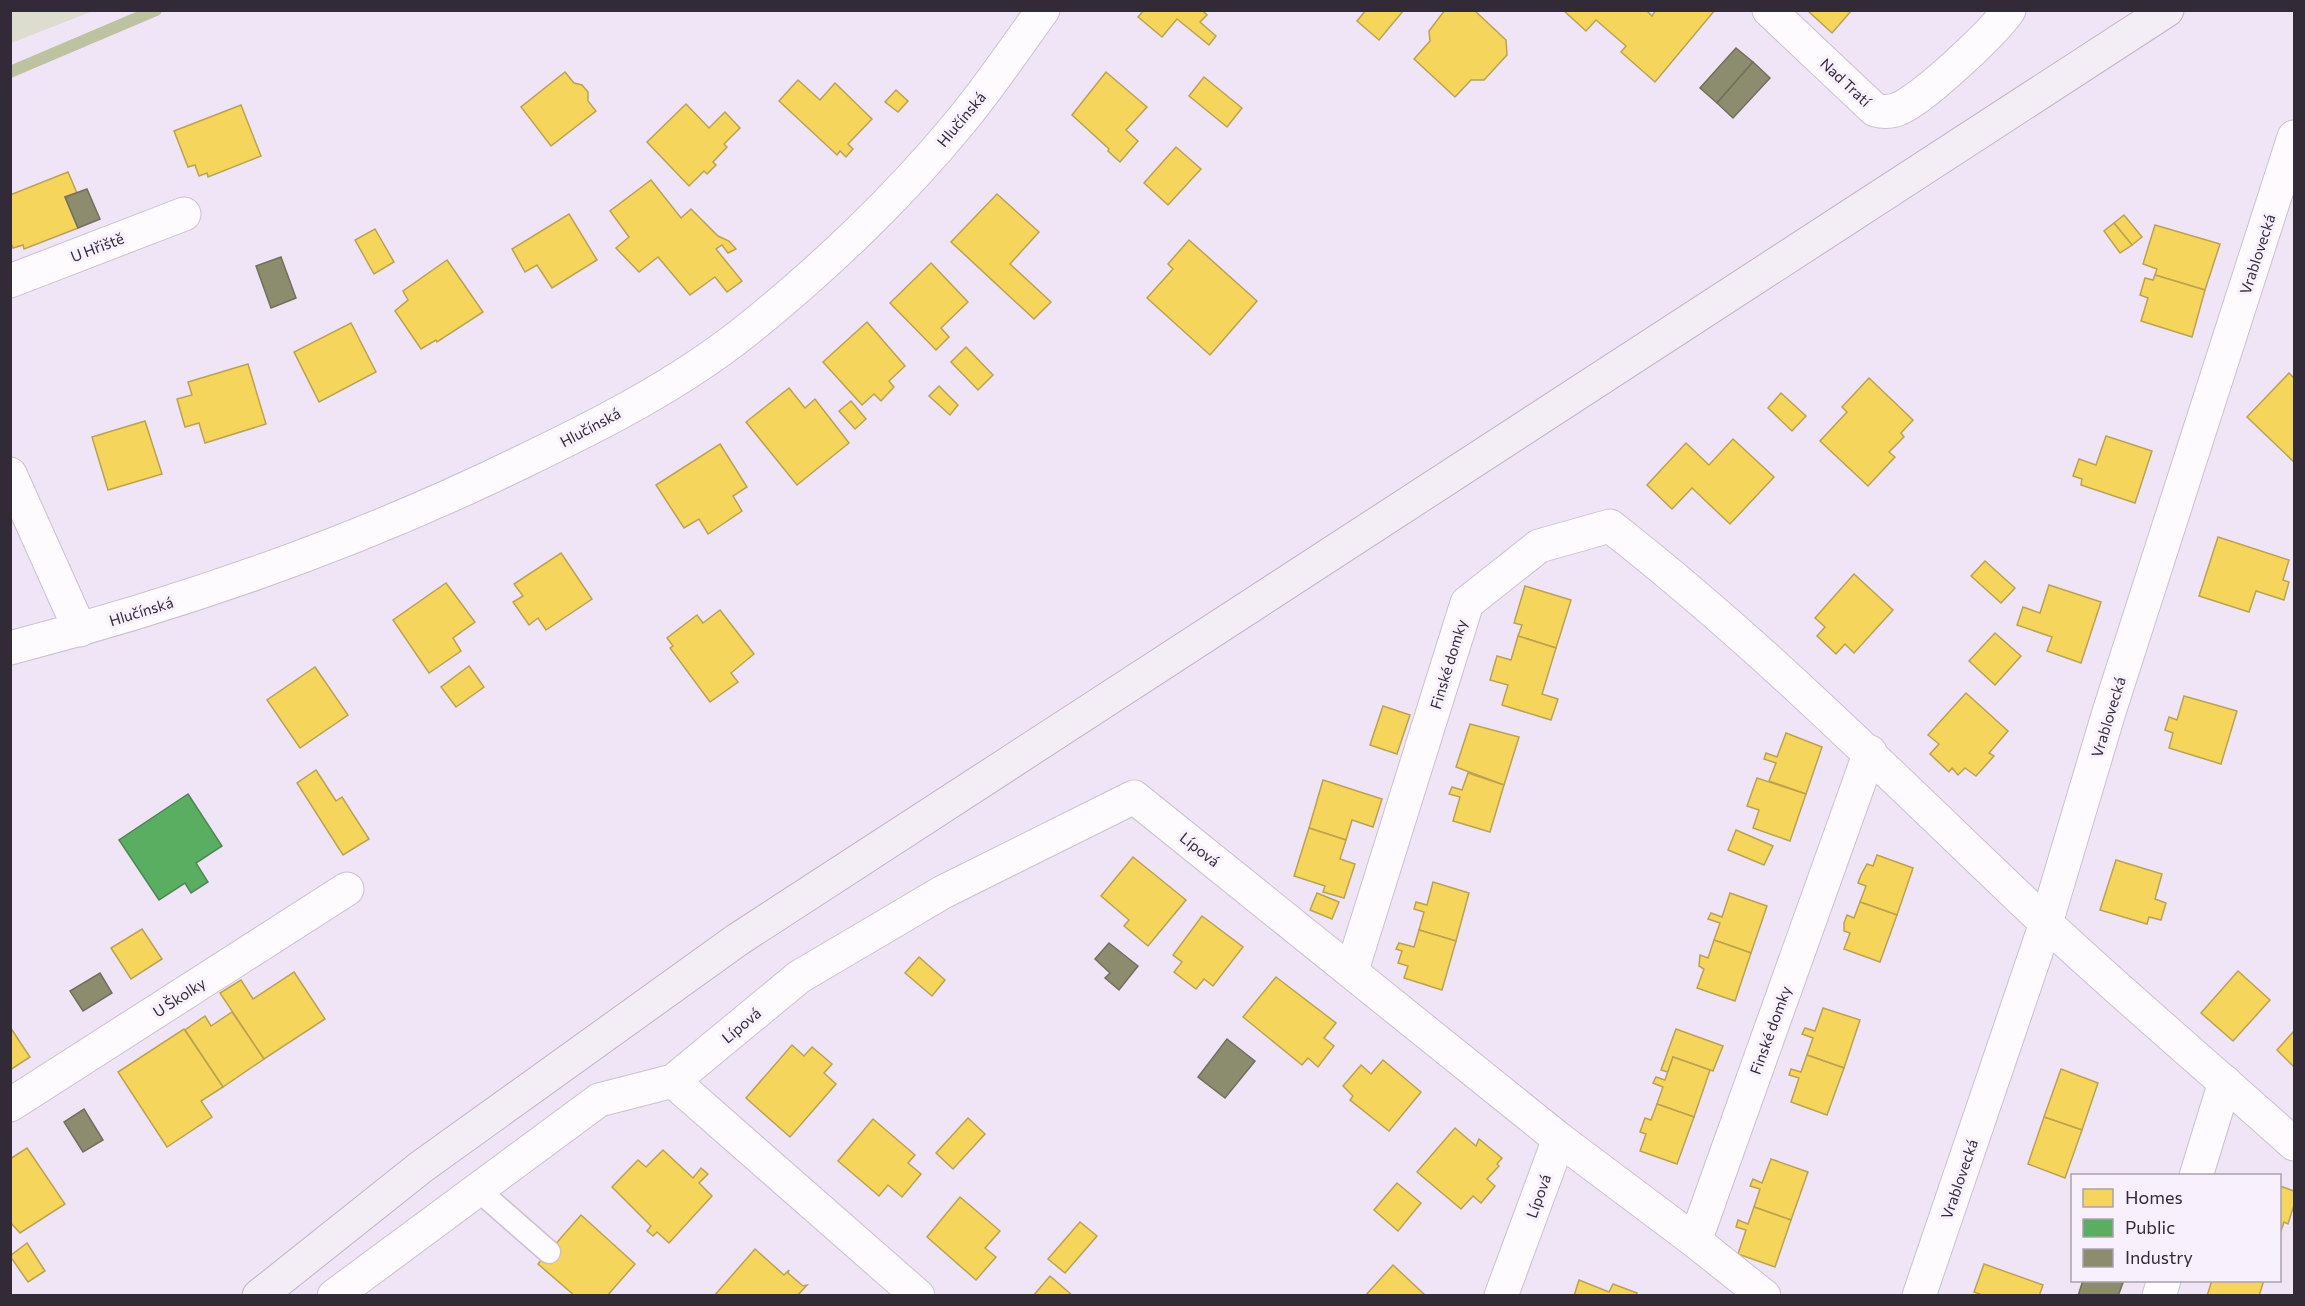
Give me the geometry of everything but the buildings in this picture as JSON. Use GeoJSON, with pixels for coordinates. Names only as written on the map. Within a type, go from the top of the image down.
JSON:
{"type":"FeatureCollection","features":[{"type":"Feature","properties":{"kind":"main road"},"geometry":{"type":"LineString","coordinates":[[259,1296],[421,1167],[737,940],[2167,10]]}},
{"type":"Feature","properties":{"kind":"street","name":"Hlučínská"},"geometry":{"type":"LineString","coordinates":[[10,648],[80,630],[220,587],[360,535],[467,489],[580,434],[692,370],[741,335],[808,279],[873,216],[960,122],[1043,10]]}},
{"type":"Feature","properties":{"kind":"street","name":"Nad Tratí"},"geometry":{"type":"LineString","coordinates":[[1769,10],[1875,110],[1881,111],[1900,109],[1914,99],[1987,38],[2009,10]]}},
{"type":"Feature","properties":{"kind":"street","name":"Vrablovecká"},"geometry":{"type":"LineString","coordinates":[[1919,1296],[2046,923],[2109,712],[2295,137]]}},
{"type":"Feature","properties":{"kind":"street","name":"U Hřiště"},"geometry":{"type":"LineString","coordinates":[[10,281],[184,213]]}},
{"type":"Feature","properties":{"kind":"street"},"geometry":{"type":"LineString","coordinates":[[10,474],[80,630]]}},
{"type":"Feature","properties":{"kind":"street","name":"Finské domky"},"geometry":{"type":"LineString","coordinates":[[1352,970],[1467,603],[1539,546],[1610,526],[1671,573],[1870,752],[2046,923],[2295,1144]]}},
{"type":"Feature","properties":{"kind":"street","name":"Finské domky"},"geometry":{"type":"LineString","coordinates":[[1695,1241],[1870,752]]}},
{"type":"Feature","properties":{"kind":"street","name":"Lípová"},"geometry":{"type":"LineString","coordinates":[[334,1296],[476,1188],[599,1100],[673,1081],[799,977],[944,892],[1134,797],[1352,970],[1559,1139],[1501,1296]]}},
{"type":"Feature","properties":{"kind":"street","name":"U Školky"},"geometry":{"type":"LineString","coordinates":[[10,1105],[347,889]]}},
{"type":"Feature","properties":{"kind":"street"},"geometry":{"type":"LineString","coordinates":[[673,1081],[918,1296]]}},
{"type":"Feature","properties":{"kind":"street"},"geometry":{"type":"LineString","coordinates":[[2197,1174],[2225,1082]]}},
{"type":"Feature","properties":{"kind":"street"},"geometry":{"type":"LineString","coordinates":[[1559,1139],[1764,1296]]}},
{"type":"Feature","properties":{"kind":"lane"},"geometry":{"type":"LineString","coordinates":[[476,1188],[549,1252]]}},
{"type":"Feature","properties":{"kind":"shaded area"},"geometry":{"type":"Polygon","coordinates":[[[11,10],[93,10],[93,11],[11,43],[11,10]]]}},
{"type":"Feature","properties":{"kind":"waterway"},"geometry":{"type":"LineString","coordinates":[[10,72],[156,10]]}}]}
